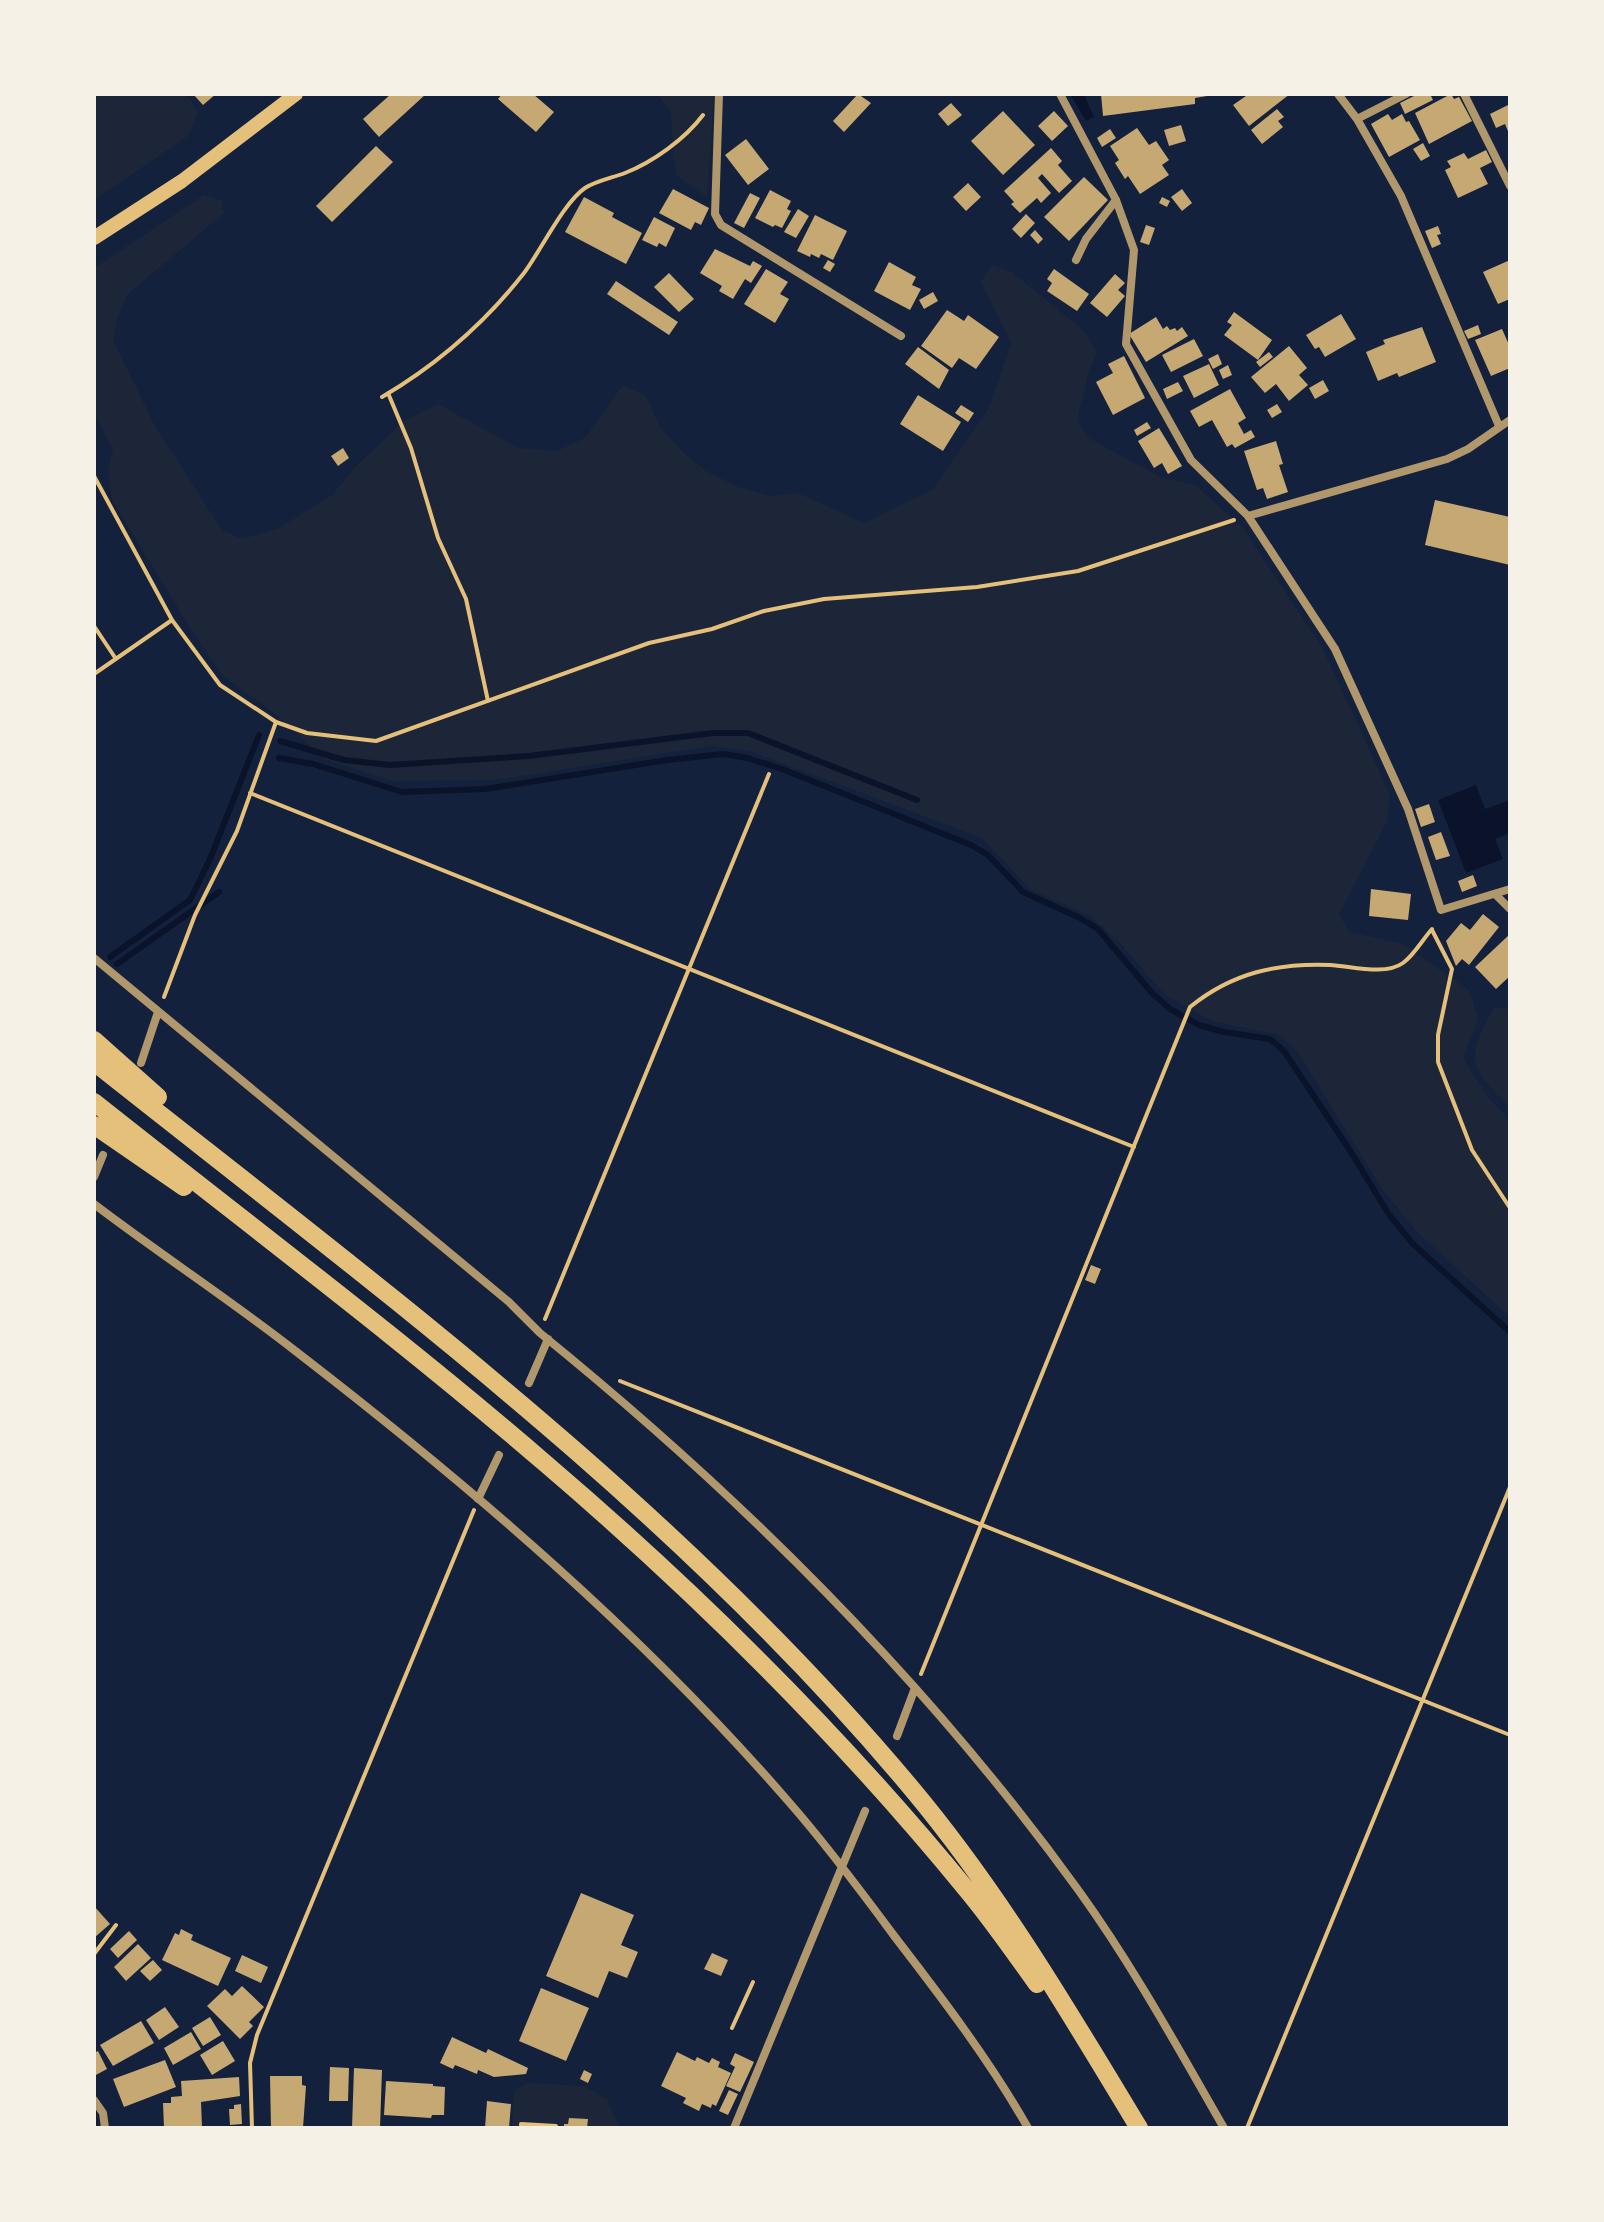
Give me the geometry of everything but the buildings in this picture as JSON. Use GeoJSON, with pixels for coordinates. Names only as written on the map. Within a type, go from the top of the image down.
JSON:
{"type":"FeatureCollection","features":[{"type":"Feature","properties":{"kind":"highway"},"geometry":{"type":"LineString","coordinates":[[94,1040],[394,1300],[567,1444],[756,1620],[913,1790],[970,1865],[1023,1940],[1139,2128]]}},
{"type":"Feature","properties":{"kind":"highway"},"geometry":{"type":"LineString","coordinates":[[94,1062],[394,1300]]}},
{"type":"Feature","properties":{"kind":"highway"},"geometry":{"type":"LineString","coordinates":[[94,1102],[439,1374],[548,1465],[732,1636],[912,1825],[969,1892],[1107,2075]]}},
{"type":"Feature","properties":{"kind":"highway"},"geometry":{"type":"LineString","coordinates":[[94,1125],[321,1282]]}},
{"type":"Feature","properties":{"kind":"main road"},"geometry":{"type":"LineString","coordinates":[[94,238],[182,181],[296,94]]}},
{"type":"Feature","properties":{"kind":"street"},"geometry":{"type":"LineString","coordinates":[[719,94],[715,214],[721,225],[901,336]]}},
{"type":"Feature","properties":{"kind":"street"},"geometry":{"type":"LineString","coordinates":[[1060,94],[1116,200],[1134,250],[1126,344],[1191,460],[1248,516],[1335,649],[1408,809],[1441,910],[1510,889]]}},
{"type":"Feature","properties":{"kind":"street"},"geometry":{"type":"LineString","coordinates":[[1338,94],[1357,119],[1401,196],[1499,426]]}},
{"type":"Feature","properties":{"kind":"street"},"geometry":{"type":"LineString","coordinates":[[1357,119],[1406,94]]}},
{"type":"Feature","properties":{"kind":"street"},"geometry":{"type":"LineString","coordinates":[[1464,94],[1510,186]]}},
{"type":"Feature","properties":{"kind":"street"},"geometry":{"type":"LineString","coordinates":[[1076,260],[1086,239],[1116,200]]}},
{"type":"Feature","properties":{"kind":"street"},"geometry":{"type":"LineString","coordinates":[[1248,516],[1447,459],[1468,449],[1510,420]]}},
{"type":"Feature","properties":{"kind":"street"},"geometry":{"type":"LineString","coordinates":[[1495,894],[1510,909]]}},
{"type":"Feature","properties":{"kind":"street"},"geometry":{"type":"LineString","coordinates":[[94,958],[509,1302],[540,1333],[752,1518],[839,1605],[959,1738],[1079,1892],[1152,2004],[1224,2128]]}},
{"type":"Feature","properties":{"kind":"street"},"geometry":{"type":"LineString","coordinates":[[141,1063],[158,1012]]}},
{"type":"Feature","properties":{"kind":"street"},"geometry":{"type":"LineString","coordinates":[[94,1177],[103,1155]]}},
{"type":"Feature","properties":{"kind":"street"},"geometry":{"type":"LineString","coordinates":[[94,1204],[297,1352],[478,1499],[663,1667],[790,1802],[842,1867],[922,1971],[1028,2128]]}},
{"type":"Feature","properties":{"kind":"street"},"geometry":{"type":"LineString","coordinates":[[529,1383],[548,1339]]}},
{"type":"Feature","properties":{"kind":"street"},"geometry":{"type":"LineString","coordinates":[[478,1499],[499,1455]]}},
{"type":"Feature","properties":{"kind":"street"},"geometry":{"type":"LineString","coordinates":[[897,1736],[915,1688]]}},
{"type":"Feature","properties":{"kind":"street"},"geometry":{"type":"LineString","coordinates":[[734,2128],[865,1811]]}},
{"type":"Feature","properties":{"kind":"street"},"geometry":{"type":"LineString","coordinates":[[94,2100],[103,2113],[105,2128]]}},
{"type":"Feature","properties":{"kind":"path"},"geometry":{"type":"LineString","coordinates":[[382,397],[456,348],[487,317],[526,271],[558,220],[583,189],[628,172],[659,154],[694,128],[719,94]]}},
{"type":"Feature","properties":{"kind":"path"},"geometry":{"type":"LineString","coordinates":[[388,393],[411,448],[438,538],[466,599],[488,701]]}},
{"type":"Feature","properties":{"kind":"path"},"geometry":{"type":"LineString","coordinates":[[94,476],[172,620],[220,685],[276,722],[307,733],[376,741],[649,643],[712,629],[764,611],[824,599],[977,587],[1078,571],[1248,516]]}},
{"type":"Feature","properties":{"kind":"path"},"geometry":{"type":"LineString","coordinates":[[94,674],[172,620]]}},
{"type":"Feature","properties":{"kind":"path"},"geometry":{"type":"LineString","coordinates":[[94,626],[116,659]]}},
{"type":"Feature","properties":{"kind":"path"},"geometry":{"type":"LineString","coordinates":[[158,1012],[195,915],[237,831],[276,722]]}},
{"type":"Feature","properties":{"kind":"path"},"geometry":{"type":"LineString","coordinates":[[540,1333],[769,774]]}},
{"type":"Feature","properties":{"kind":"path"},"geometry":{"type":"LineString","coordinates":[[250,793],[1134,1147]]}},
{"type":"Feature","properties":{"kind":"path"},"geometry":{"type":"LineString","coordinates":[[915,1688],[1190,1007],[1211,990],[1269,967],[1328,965],[1380,969],[1403,963],[1432,929],[1441,910]]}},
{"type":"Feature","properties":{"kind":"path"},"geometry":{"type":"LineString","coordinates":[[1432,929],[1452,969],[1438,1035],[1438,1062],[1472,1150],[1510,1208]]}},
{"type":"Feature","properties":{"kind":"path"},"geometry":{"type":"LineString","coordinates":[[620,1381],[1510,1735]]}},
{"type":"Feature","properties":{"kind":"path"},"geometry":{"type":"LineString","coordinates":[[1247,2128],[1510,1487]]}},
{"type":"Feature","properties":{"kind":"path"},"geometry":{"type":"LineString","coordinates":[[252,2128],[250,2063],[257,2035],[478,1499]]}},
{"type":"Feature","properties":{"kind":"path"},"geometry":{"type":"LineString","coordinates":[[94,1954],[116,1925]]}},
{"type":"Feature","properties":{"kind":"path"},"geometry":{"type":"LineString","coordinates":[[732,2028],[753,1982]]}},
{"type":"Feature","properties":{"kind":"path"},"geometry":{"type":"LineString","coordinates":[[521,2128],[521,2124],[556,2126]]}},
{"type":"Feature","properties":{"kind":"shaded area"},"geometry":{"type":"Polygon","coordinates":[[[94,94],[181,94],[190,99],[198,113],[188,136],[94,200],[94,94]]]}},
{"type":"Feature","properties":{"kind":"shaded area"},"geometry":{"type":"Polygon","coordinates":[[[657,94],[714,94],[707,197],[677,176],[671,112],[657,94]]]}},
{"type":"Feature","properties":{"kind":"shaded area"},"geometry":{"type":"Polygon","coordinates":[[[1070,94],[1084,94],[1094,117],[1086,121],[1070,94]]]}},
{"type":"Feature","properties":{"kind":"shaded area"},"geometry":{"type":"Polygon","coordinates":[[[204,195],[221,200],[224,213],[128,294],[118,315],[113,340],[155,426],[222,530],[242,539],[279,528],[332,495],[357,465],[404,421],[438,404],[518,448],[557,451],[586,437],[623,385],[646,396],[661,429],[706,471],[738,487],[769,496],[798,493],[864,523],[933,489],[989,408],[1011,343],[981,282],[992,265],[1012,272],[1084,331],[1097,353],[1089,370],[1077,420],[1089,438],[1162,478],[1195,485],[1243,528],[1322,647],[1390,795],[1387,821],[1339,915],[1350,932],[1403,944],[1470,991],[1478,1020],[1463,1058],[1488,1097],[1510,1120],[1510,1317],[1415,1230],[1381,1187],[1297,1051],[1279,1035],[1212,1021],[1165,995],[1119,942],[1089,915],[1031,890],[982,838],[750,751],[711,746],[495,780],[393,781],[324,759],[273,712],[224,677],[192,631],[112,500],[108,471],[113,449],[94,414],[94,268],[204,195]]]}},
{"type":"Feature","properties":{"kind":"shaded area"},"geometry":{"type":"Polygon","coordinates":[[[1476,785],[1485,809],[1510,800],[1510,833],[1495,839],[1503,859],[1466,873],[1438,800],[1476,785]]]}},
{"type":"Feature","properties":{"kind":"shaded area"},"geometry":{"type":"Polygon","coordinates":[[[1494,1007],[1510,1009],[1510,1108],[1483,1079],[1475,1061],[1480,1037],[1494,1007]]]}},
{"type":"Feature","properties":{"kind":"shaded area"},"geometry":{"type":"Polygon","coordinates":[[[528,2083],[584,2086],[607,2099],[619,2128],[512,2128],[514,2090],[528,2083]]]}},
{"type":"Feature","properties":{"kind":"waterway"},"geometry":{"type":"LineString","coordinates":[[280,741],[344,760],[390,765],[529,756],[713,733],[748,733],[917,800]]}},
{"type":"Feature","properties":{"kind":"waterway"},"geometry":{"type":"LineString","coordinates":[[110,957],[190,900],[210,859],[259,735]]}},
{"type":"Feature","properties":{"kind":"waterway"},"geometry":{"type":"LineString","coordinates":[[279,758],[313,764],[402,792],[486,789],[723,754],[782,769],[971,845],[988,855],[1023,892],[1098,929],[1152,993],[1170,1009],[1199,1025],[1270,1039],[1284,1051],[1388,1213],[1412,1243],[1510,1332]]}},
{"type":"Feature","properties":{"kind":"waterway"},"geometry":{"type":"LineString","coordinates":[[117,964],[219,892]]}}]}
